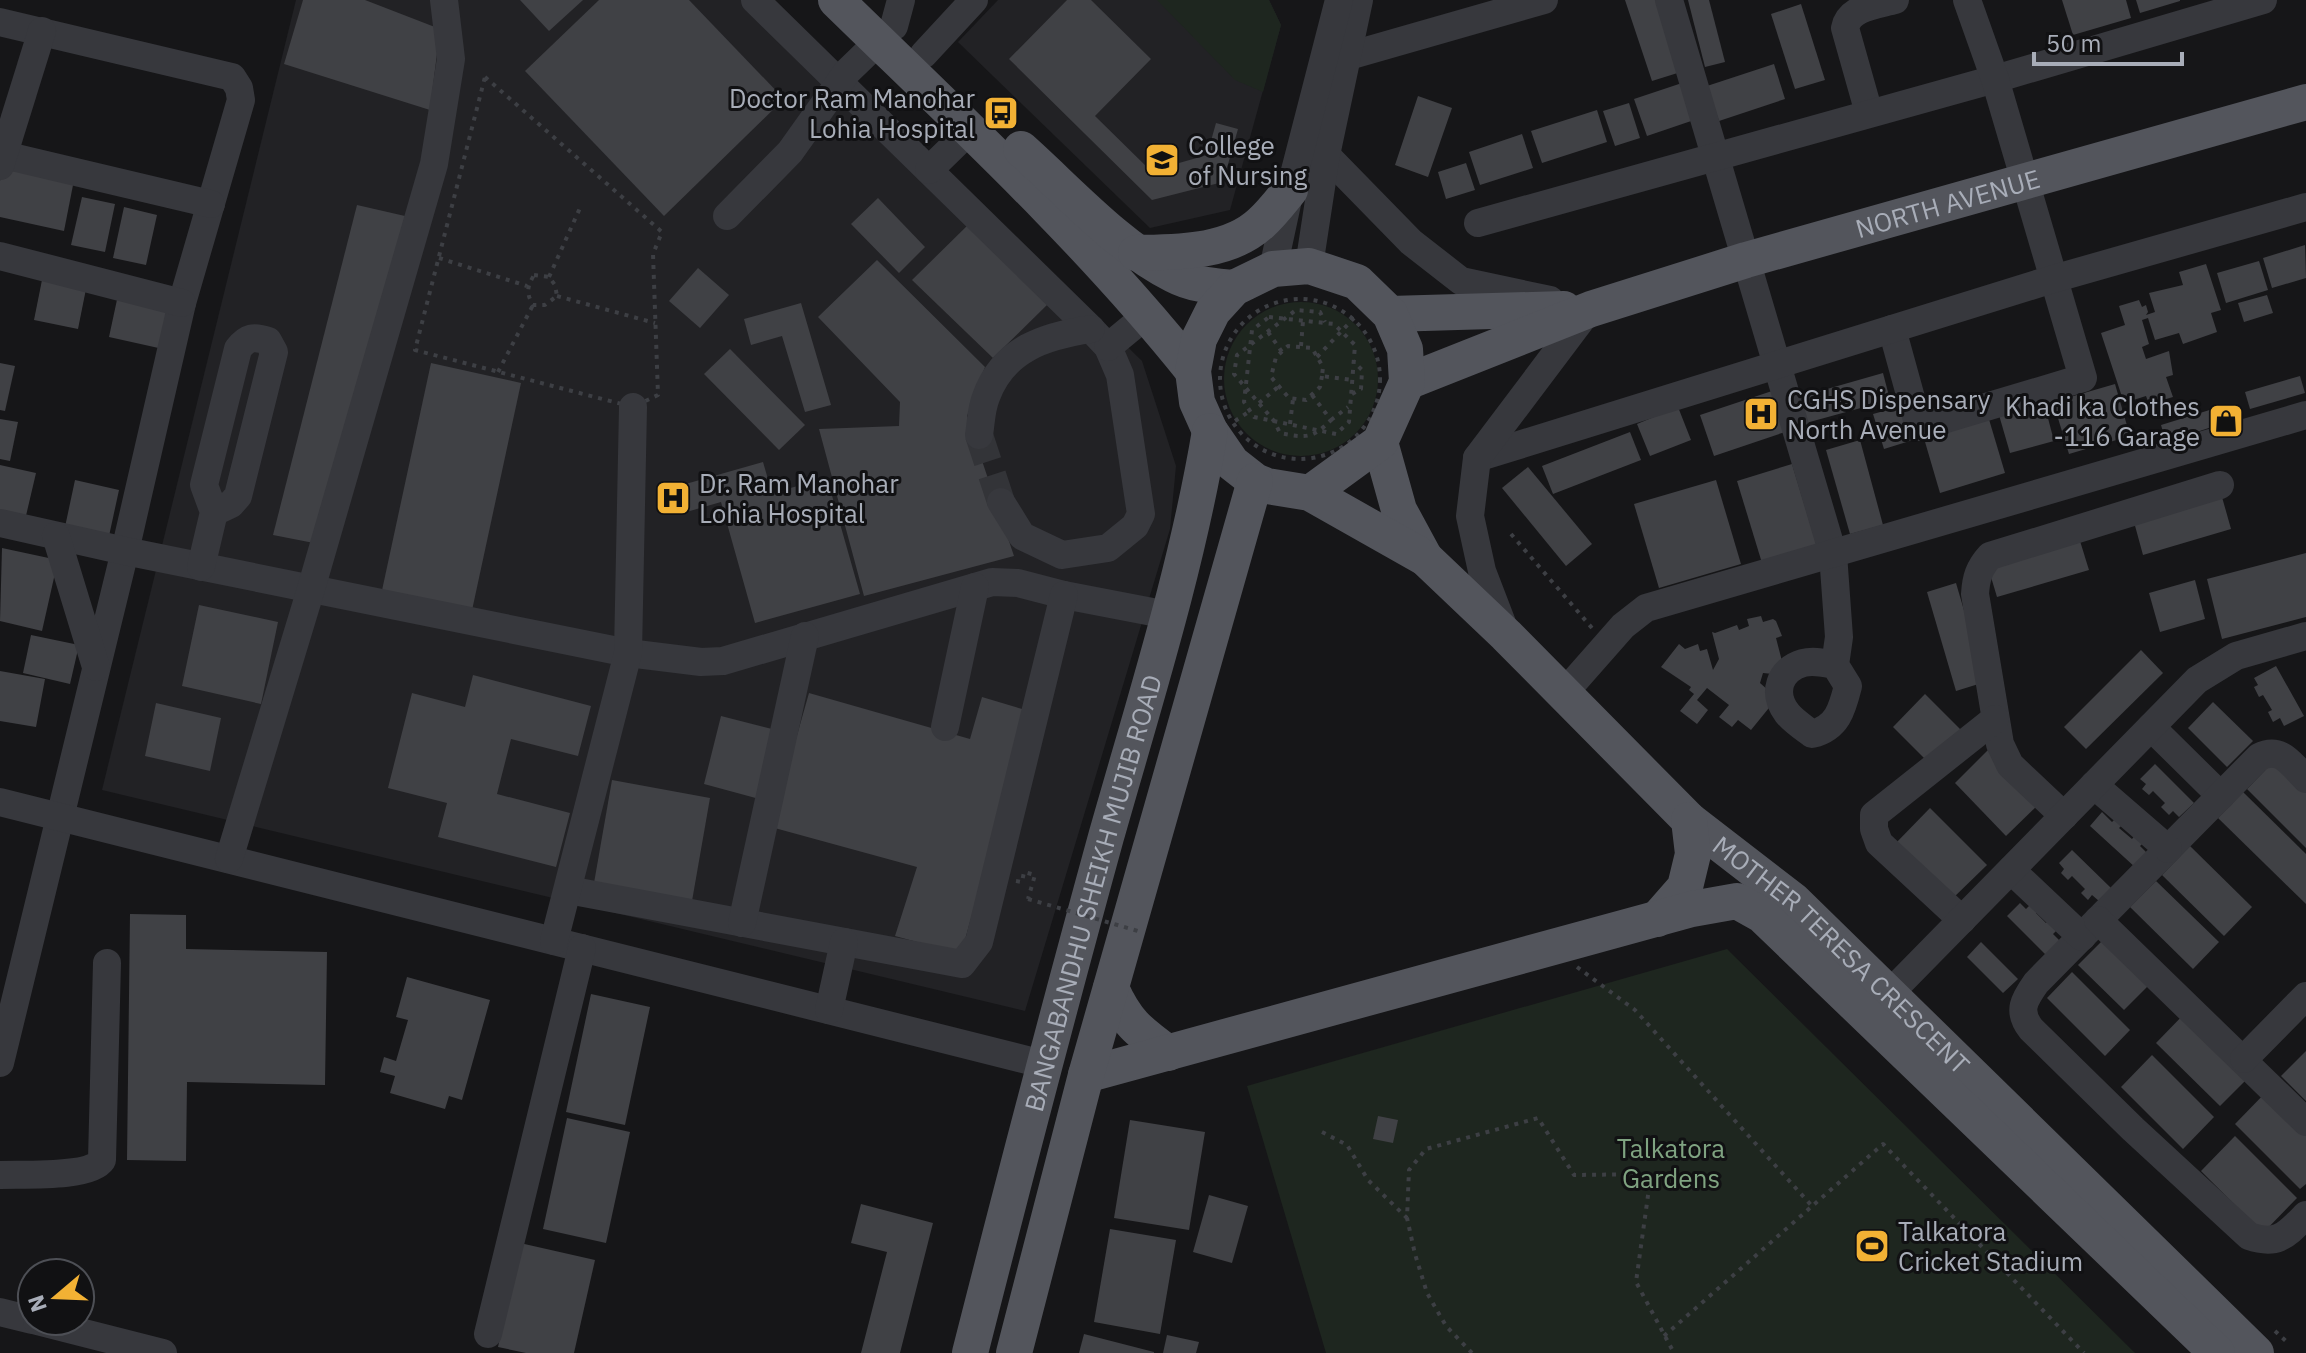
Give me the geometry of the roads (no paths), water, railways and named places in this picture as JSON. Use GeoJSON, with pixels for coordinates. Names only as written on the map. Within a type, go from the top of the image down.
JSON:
{"type":"FeatureCollection","features":[{"type":"Feature","properties":{"kind":"main road"},"geometry":{"type":"LineString","coordinates":[[836,0],[891,22],[971,129],[1148,314],[1193,371]]}},
{"type":"Feature","properties":{"kind":"main road"},"geometry":{"type":"LineString","coordinates":[[868,0],[1015,143],[1136,253],[1176,276],[1201,285],[1234,288]]}},
{"type":"Feature","properties":{"kind":"main road","name":"NORTH AVENUE"},"geometry":{"type":"LineString","coordinates":[[1407,382],[1591,309],[1746,260],[2306,102]]}},
{"type":"Feature","properties":{"kind":"main road"},"geometry":{"type":"LineString","coordinates":[[1136,253],[1171,252],[1227,244],[1261,224],[1290,190]]}},
{"type":"Feature","properties":{"kind":"main road"},"geometry":{"type":"LineString","coordinates":[[1309,266],[1357,282],[1390,314],[1405,349],[1407,382],[1380,442],[1310,493],[1267,486],[1255,481],[1232,463],[1210,431],[1197,402],[1193,371],[1199,339],[1213,311],[1234,288],[1273,269],[1309,266]]}},
{"type":"Feature","properties":{"kind":"main road","name":"NORTH AVENUE"},"geometry":{"type":"LineString","coordinates":[[1390,314],[1591,309]]}},
{"type":"Feature","properties":{"kind":"main road","name":"BANGABANDHU SHEIKH MUJIB ROAD"},"geometry":{"type":"LineString","coordinates":[[970,1353],[1043,1064],[1168,615],[1199,495],[1210,431]]}},
{"type":"Feature","properties":{"kind":"main road","name":"MOTHER TERESA CRESCENT"},"geometry":{"type":"LineString","coordinates":[[1380,442],[1399,510],[1425,558]]}},
{"type":"Feature","properties":{"kind":"main road","name":"BANGABANDHU SHEIKH MUJIB ROAD"},"geometry":{"type":"LineString","coordinates":[[1014,1353],[1086,1075],[1255,481]]}},
{"type":"Feature","properties":{"kind":"main road","name":"MOTHER TERESA CRESCENT"},"geometry":{"type":"LineString","coordinates":[[1310,493],[1425,558],[1506,635],[1689,820],[1794,901],[2256,1353]]}},
{"type":"Feature","properties":{"kind":"main road"},"geometry":{"type":"LineString","coordinates":[[1086,1075],[1657,919],[1685,887],[1693,854],[1689,820]]}},
{"type":"Feature","properties":{"kind":"main road","name":"MOTHER TERESA CRESCENT"},"geometry":{"type":"LineString","coordinates":[[1657,919],[1737,901],[1762,915],[2217,1353]]}},
{"type":"Feature","properties":{"kind":"main road"},"geometry":{"type":"LineString","coordinates":[[1111,988],[1130,1023],[1168,1053]]}},
{"type":"Feature","properties":{"kind":"street"},"geometry":{"type":"LineString","coordinates":[[229,859],[434,164],[451,59],[444,0]]}},
{"type":"Feature","properties":{"kind":"street"},"geometry":{"type":"LineString","coordinates":[[755,0],[1099,338],[1120,375],[1141,514],[1135,526],[1108,548],[1062,555],[1022,536],[1001,502]]}},
{"type":"Feature","properties":{"kind":"street"},"geometry":{"type":"LineString","coordinates":[[924,54],[974,0]]}},
{"type":"Feature","properties":{"kind":"street"},"geometry":{"type":"LineString","coordinates":[[1273,269],[1339,0]]}},
{"type":"Feature","properties":{"kind":"street"},"geometry":{"type":"LineString","coordinates":[[1309,266],[1326,155],[1359,0]]}},
{"type":"Feature","properties":{"kind":"street"},"geometry":{"type":"LineString","coordinates":[[1345,57],[1544,0]]}},
{"type":"Feature","properties":{"kind":"street"},"geometry":{"type":"LineString","coordinates":[[1669,0],[1833,554],[1839,637],[1835,665]]}},
{"type":"Feature","properties":{"kind":"street"},"geometry":{"type":"LineString","coordinates":[[1869,113],[1845,28],[1852,13],[1895,0]]}},
{"type":"Feature","properties":{"kind":"street"},"geometry":{"type":"LineString","coordinates":[[1892,329],[1919,427],[2083,378],[1995,79],[1967,0]]}},
{"type":"Feature","properties":{"kind":"street"},"geometry":{"type":"LineString","coordinates":[[1478,223],[1995,79],[2263,0]]}},
{"type":"Feature","properties":{"kind":"street"},"geometry":{"type":"LineString","coordinates":[[0,22],[232,77],[239,88],[241,100],[182,303],[60,816],[5,1018],[0,1063]]}},
{"type":"Feature","properties":{"kind":"street"},"geometry":{"type":"LineString","coordinates":[[727,216],[790,152],[847,72],[891,22]]}},
{"type":"Feature","properties":{"kind":"street"},"geometry":{"type":"LineString","coordinates":[[42,31],[1,158],[211,204]]}},
{"type":"Feature","properties":{"kind":"street"},"geometry":{"type":"LineString","coordinates":[[929,170],[971,129]]}},
{"type":"Feature","properties":{"kind":"street"},"geometry":{"type":"LineString","coordinates":[[1326,155],[1411,242],[1461,281],[1591,309],[1477,458],[1470,516],[1482,571],[1506,635]]}},
{"type":"Feature","properties":{"kind":"street"},"geometry":{"type":"LineString","coordinates":[[1477,458],[2053,279],[2306,207]]}},
{"type":"Feature","properties":{"kind":"street"},"geometry":{"type":"LineString","coordinates":[[0,256],[182,303]]}},
{"type":"Feature","properties":{"kind":"street"},"geometry":{"type":"LineString","coordinates":[[979,435],[985,400],[997,373],[1022,351],[1054,335],[1099,338],[1148,314]]}},
{"type":"Feature","properties":{"kind":"street"},"geometry":{"type":"LineString","coordinates":[[201,567],[214,512],[204,485],[238,349],[246,339],[256,337],[268,341],[274,352],[238,496],[231,504],[214,512]]}},
{"type":"Feature","properties":{"kind":"street"},"geometry":{"type":"LineString","coordinates":[[554,941],[628,653],[633,407]]}},
{"type":"Feature","properties":{"kind":"street"},"geometry":{"type":"LineString","coordinates":[[1564,693],[1633,617],[1646,608],[2306,415]]}},
{"type":"Feature","properties":{"kind":"street"},"geometry":{"type":"LineString","coordinates":[[2064,816],[2010,765],[2000,744],[1975,594],[1981,566],[1990,556],[2220,485]]}},
{"type":"Feature","properties":{"kind":"street"},"geometry":{"type":"LineString","coordinates":[[0,523],[628,653],[692,661],[723,661],[992,582],[1018,583],[1168,615]]}},
{"type":"Feature","properties":{"kind":"street"},"geometry":{"type":"LineString","coordinates":[[56,536],[96,667]]}},
{"type":"Feature","properties":{"kind":"street"},"geometry":{"type":"LineString","coordinates":[[945,727],[975,587]]}},
{"type":"Feature","properties":{"kind":"street"},"geometry":{"type":"LineString","coordinates":[[568,890],[962,964],[979,942],[1064,595]]}},
{"type":"Feature","properties":{"kind":"street"},"geometry":{"type":"LineString","coordinates":[[742,923],[805,636]]}},
{"type":"Feature","properties":{"kind":"street"},"geometry":{"type":"LineString","coordinates":[[1889,994],[2197,680],[2236,656],[2306,636]]}},
{"type":"Feature","properties":{"kind":"street"},"geometry":{"type":"LineString","coordinates":[[1962,920],[1879,843],[1874,829],[1874,815],[1995,719]]}},
{"type":"Feature","properties":{"kind":"street"},"geometry":{"type":"LineString","coordinates":[[2151,727],[2221,796]]}},
{"type":"Feature","properties":{"kind":"street"},"geometry":{"type":"LineString","coordinates":[[2306,779],[2279,753],[2269,752],[2259,757],[2036,983],[2021,1011],[2024,1020],[2133,1129],[2249,1236],[2262,1241],[2281,1238],[2306,1215]]}},
{"type":"Feature","properties":{"kind":"street"},"geometry":{"type":"LineString","coordinates":[[2094,785],[2168,849]]}},
{"type":"Feature","properties":{"kind":"street"},"geometry":{"type":"LineString","coordinates":[[0,802],[1043,1064]]}},
{"type":"Feature","properties":{"kind":"street"},"geometry":{"type":"LineString","coordinates":[[2011,870],[2090,928],[2244,1059],[2306,1122]]}},
{"type":"Feature","properties":{"kind":"street"},"geometry":{"type":"LineString","coordinates":[[829,1010],[844,942]]}},
{"type":"Feature","properties":{"kind":"street"},"geometry":{"type":"LineString","coordinates":[[488,1334],[582,948]]}},
{"type":"Feature","properties":{"kind":"street"},"geometry":{"type":"LineString","coordinates":[[0,1175],[83,1171],[99,1165],[102,1160],[107,963]]}},
{"type":"Feature","properties":{"kind":"street"},"geometry":{"type":"LineString","coordinates":[[2244,1059],[2306,996]]}},
{"type":"Feature","properties":{"kind":"street"},"geometry":{"type":"LineString","coordinates":[[96,1336],[163,1353]]}},
{"type":"Feature","properties":{"kind":"tunnel"},"geometry":{"type":"LineString","coordinates":[[979,435],[1001,502]]}},
{"type":"Feature","properties":{"kind":"place","name":"Doctor Ram Manohar Lohia Hospital"},"geometry":{"type":"Point","coordinates":[1001,113]}},
{"type":"Feature","properties":{"kind":"place","name":"College of Nursing"},"geometry":{"type":"Point","coordinates":[1162,160]}},
{"type":"Feature","properties":{"kind":"place","name":"CGHS Dispensary North Avenue"},"geometry":{"type":"Point","coordinates":[1761,414]}},
{"type":"Feature","properties":{"kind":"place","name":"Khadi ka Clothes -116 Garage"},"geometry":{"type":"Point","coordinates":[2226,421]}},
{"type":"Feature","properties":{"kind":"place","name":"Dr. Ram Manohar Lohia Hospital"},"geometry":{"type":"Point","coordinates":[673,498]}},
{"type":"Feature","properties":{"kind":"place","name":"Talkatora Cricket Stadium"},"geometry":{"type":"Point","coordinates":[1872,1246]}},
{"type":"Feature","properties":{"kind":"park label","name":"Talkatora Gardens"},"geometry":{"type":"Point","coordinates":[1671,1163]}}]}
